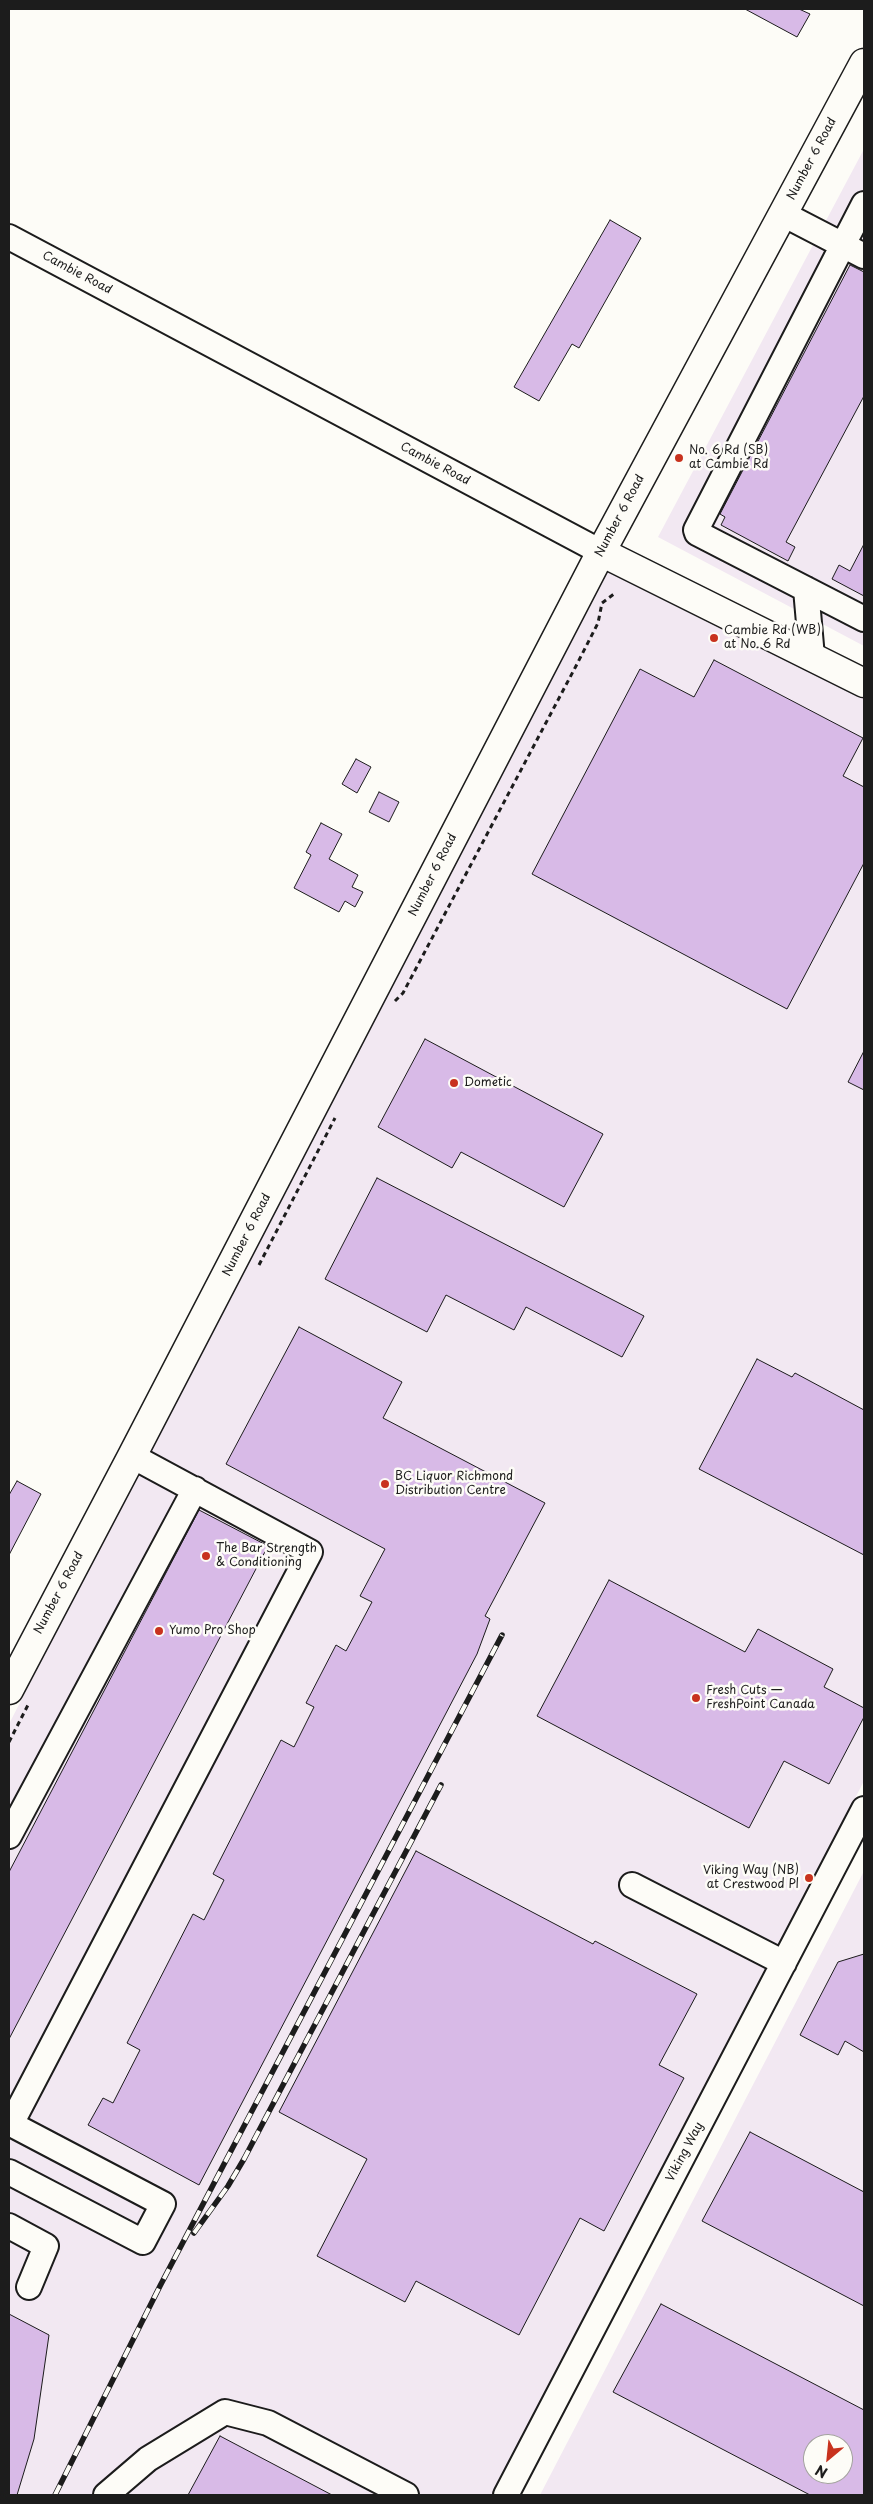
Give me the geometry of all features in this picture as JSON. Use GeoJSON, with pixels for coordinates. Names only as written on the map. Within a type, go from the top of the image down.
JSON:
{"type":"FeatureCollection","features":[{"type":"Feature","properties":{"kind":"main road","name":"Number 6 Road"},"geometry":{"type":"LineString","coordinates":[[9,1690],[601,552],[864,63]]}},
{"type":"Feature","properties":{"kind":"main road","name":"Cambie Road"},"geometry":{"type":"LineString","coordinates":[[601,552],[864,683]]}},
{"type":"Feature","properties":{"kind":"street"},"geometry":{"type":"LineString","coordinates":[[864,204],[696,530],[697,533],[864,619]]}},
{"type":"Feature","properties":{"kind":"street"},"geometry":{"type":"LineString","coordinates":[[783,214],[864,256]]}},
{"type":"Feature","properties":{"kind":"street","name":"Cambie Road"},"geometry":{"type":"LineString","coordinates":[[9,237],[601,552]]}},
{"type":"Feature","properties":{"kind":"street"},"geometry":{"type":"LineString","coordinates":[[806,589],[812,657]]}},
{"type":"Feature","properties":{"kind":"street"},"geometry":{"type":"LineString","coordinates":[[9,2172],[143,2242],[163,2204],[10,2123],[310,1552],[132,1456]]}},
{"type":"Feature","properties":{"kind":"street"},"geometry":{"type":"LineString","coordinates":[[9,1836],[195,1490]]}},
{"type":"Feature","properties":{"kind":"street","name":"Viking Way"},"geometry":{"type":"LineString","coordinates":[[506,2495],[784,1963],[856,1844],[864,1809]]}},
{"type":"Feature","properties":{"kind":"street"},"geometry":{"type":"LineString","coordinates":[[632,1885],[784,1963]]}},
{"type":"Feature","properties":{"kind":"street"},"geometry":{"type":"LineString","coordinates":[[9,2226],[46,2246],[29,2287]]}},
{"type":"Feature","properties":{"kind":"street"},"geometry":{"type":"LineString","coordinates":[[106,2495],[148,2459],[225,2412],[268,2423],[406,2495]]}},
{"type":"Feature","properties":{"kind":"path"},"geometry":{"type":"LineString","coordinates":[[403,993],[598,623],[602,602],[614,594]]}},
{"type":"Feature","properties":{"kind":"shaded area"},"geometry":{"type":"Polygon","coordinates":[[[864,149],[864,646],[658,537],[864,149]]]}},
{"type":"Feature","properties":{"kind":"shaded area"},"geometry":{"type":"Polygon","coordinates":[[[602,569],[864,698],[864,1781],[494,2495],[9,2495],[9,1724],[602,569]]]}},
{"type":"Feature","properties":{"kind":"shaded area"},"geometry":{"type":"Polygon","coordinates":[[[864,1871],[864,2495],[540,2495],[864,1871]]]}},
{"type":"Feature","properties":{"kind":"building"},"geometry":{"type":"Polygon","coordinates":[[[745,9],[799,9],[810,14],[797,37],[745,9]]]}},
{"type":"Feature","properties":{"kind":"building"},"geometry":{"type":"Polygon","coordinates":[[[610,220],[641,238],[579,348],[572,344],[539,401],[514,387],[610,220]]]}},
{"type":"Feature","properties":{"kind":"building"},"geometry":{"type":"Polygon","coordinates":[[[850,265],[864,272],[864,396],[786,542],[795,547],[788,561],[721,525],[725,517],[720,514],[850,265]]]}},
{"type":"Feature","properties":{"kind":"building"},"geometry":{"type":"Polygon","coordinates":[[[864,544],[864,596],[832,579],[839,565],[850,571],[864,544]]]}},
{"type":"Feature","properties":{"kind":"building"},"geometry":{"type":"Polygon","coordinates":[[[714,660],[863,738],[843,776],[864,787],[864,863],[787,1009],[532,874],[640,669],[694,697],[714,660]]]}},
{"type":"Feature","properties":{"kind":"building"},"geometry":{"type":"Polygon","coordinates":[[[356,759],[371,767],[357,793],[342,784],[356,759]]]}},
{"type":"Feature","properties":{"kind":"building"},"geometry":{"type":"Polygon","coordinates":[[[379,792],[399,802],[389,822],[369,812],[379,792]]]}},
{"type":"Feature","properties":{"kind":"building"},"geometry":{"type":"Polygon","coordinates":[[[321,823],[342,834],[329,859],[358,875],[352,887],[363,892],[355,907],[345,901],[339,912],[294,888],[311,855],[306,852],[321,823]]]}},
{"type":"Feature","properties":{"kind":"building","name":"Dometic"},"geometry":{"type":"Polygon","coordinates":[[[425,1039],[603,1134],[564,1207],[461,1152],[452,1168],[378,1127],[425,1039]]]}},
{"type":"Feature","properties":{"kind":"building"},"geometry":{"type":"Polygon","coordinates":[[[864,1051],[864,1090],[848,1082],[864,1051]]]}},
{"type":"Feature","properties":{"kind":"building"},"geometry":{"type":"Polygon","coordinates":[[[377,1178],[644,1316],[622,1357],[526,1307],[514,1330],[446,1295],[427,1332],[325,1279],[377,1178]]]}},
{"type":"Feature","properties":{"kind":"building"},"geometry":{"type":"Polygon","coordinates":[[[299,1327],[402,1382],[383,1418],[545,1503],[485,1616],[490,1619],[477,1654],[199,2185],[88,2125],[103,2098],[113,2103],[140,2050],[127,2043],[193,1914],[204,1920],[224,1880],[213,1874],[281,1740],[294,1747],[314,1707],[306,1703],[336,1645],[346,1651],[372,1602],[360,1596],[385,1549],[226,1464],[299,1327]]]}},
{"type":"Feature","properties":{"kind":"building"},"geometry":{"type":"Polygon","coordinates":[[[757,1359],[792,1377],[795,1373],[864,1410],[864,1555],[699,1469],[757,1359]]]}},
{"type":"Feature","properties":{"kind":"building"},"geometry":{"type":"Polygon","coordinates":[[[17,1481],[41,1494],[9,1555],[9,1495],[17,1481]]]}},
{"type":"Feature","properties":{"kind":"building"},"geometry":{"type":"Polygon","coordinates":[[[199,1510],[268,1546],[9,2039],[9,1872],[199,1510]]]}},
{"type":"Feature","properties":{"kind":"building","name":"Fresh Cuts — FreshPoint Canada"},"geometry":{"type":"Polygon","coordinates":[[[609,1580],[745,1652],[758,1629],[833,1669],[824,1687],[864,1708],[864,1717],[829,1784],[784,1761],[749,1828],[537,1716],[609,1580]]]}},
{"type":"Feature","properties":{"kind":"building"},"geometry":{"type":"Polygon","coordinates":[[[416,1851],[593,1944],[595,1941],[697,1994],[659,2065],[684,2078],[604,2231],[580,2218],[519,2335],[416,2281],[405,2302],[317,2256],[367,2159],[279,2112],[416,1851]]]}},
{"type":"Feature","properties":{"kind":"building"},"geometry":{"type":"Polygon","coordinates":[[[864,1954],[864,2052],[845,2041],[838,2055],[800,2035],[838,1962],[864,1954]]]}},
{"type":"Feature","properties":{"kind":"building"},"geometry":{"type":"Polygon","coordinates":[[[750,2132],[864,2192],[864,2306],[702,2221],[750,2132]]]}},
{"type":"Feature","properties":{"kind":"building"},"geometry":{"type":"Polygon","coordinates":[[[661,2304],[864,2410],[864,2495],[810,2495],[613,2392],[661,2304]]]}},
{"type":"Feature","properties":{"kind":"building"},"geometry":{"type":"Polygon","coordinates":[[[9,2314],[49,2335],[34,2439],[17,2495],[9,2495],[9,2314]]]}},
{"type":"Feature","properties":{"kind":"building"},"geometry":{"type":"Polygon","coordinates":[[[220,2436],[332,2495],[188,2495],[220,2436]]]}},
{"type":"Feature","properties":{"kind":"railway"},"geometry":{"type":"LineString","coordinates":[[55,2495],[160,2286],[502,1635]]}},
{"type":"Feature","properties":{"kind":"railway"},"geometry":{"type":"LineString","coordinates":[[194,2233],[228,2186],[244,2159],[441,1785]]}},
{"type":"Feature","properties":{"kind":"place","name":"No. 6 Rd (SB) at Cambie Rd"},"geometry":{"type":"Point","coordinates":[679,458]}},
{"type":"Feature","properties":{"kind":"place","name":"Cambie Rd (WB) at No. 6 Rd"},"geometry":{"type":"Point","coordinates":[714,638]}},
{"type":"Feature","properties":{"kind":"place","name":"Dometic"},"geometry":{"type":"Point","coordinates":[454,1083]}},
{"type":"Feature","properties":{"kind":"place","name":"BC Liquor Richmond Distribution Centre"},"geometry":{"type":"Point","coordinates":[385,1484]}},
{"type":"Feature","properties":{"kind":"place","name":"The Bar Strength & Conditioning"},"geometry":{"type":"Point","coordinates":[206,1556]}},
{"type":"Feature","properties":{"kind":"place","name":"Yumo Pro Shop"},"geometry":{"type":"Point","coordinates":[159,1631]}},
{"type":"Feature","properties":{"kind":"place","name":"Fresh Cuts — FreshPoint Canada"},"geometry":{"type":"Point","coordinates":[696,1698]}},
{"type":"Feature","properties":{"kind":"place","name":"Viking Way (NB) at Crestwood Pl"},"geometry":{"type":"Point","coordinates":[809,1878]}}]}
